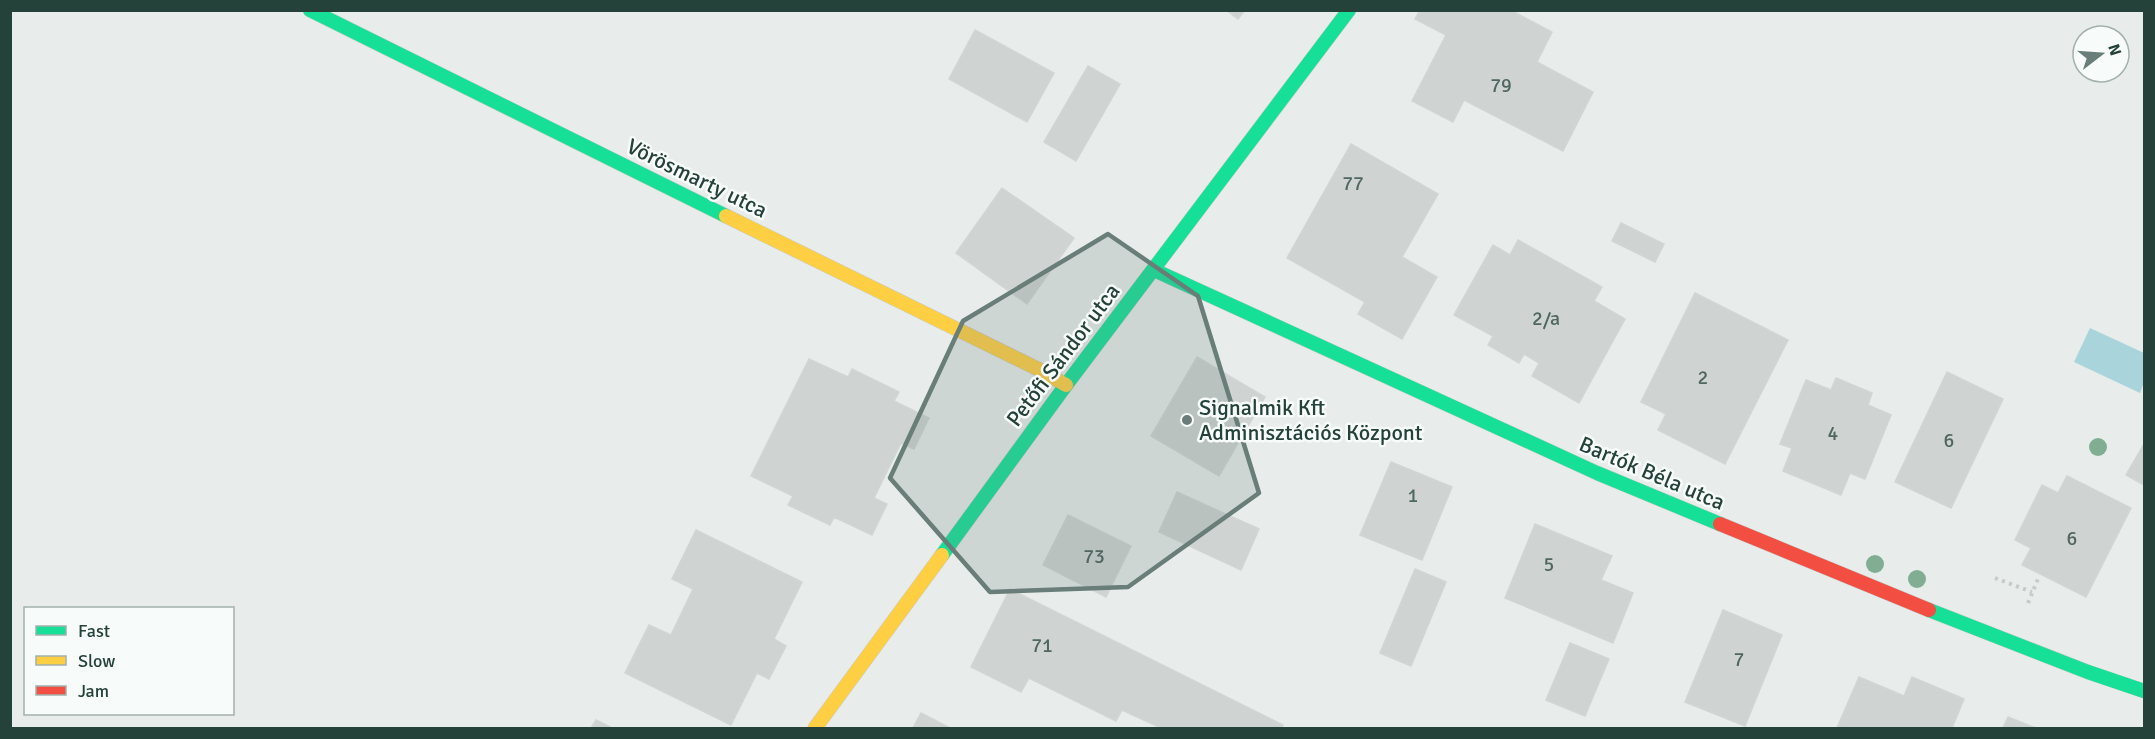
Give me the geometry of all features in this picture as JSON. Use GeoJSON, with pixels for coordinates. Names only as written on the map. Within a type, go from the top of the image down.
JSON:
{"type":"FeatureCollection","features":[{"type":"Feature","properties":{"kind":"street","name":"Vörösmarty utca"},"geometry":{"type":"LineString","coordinates":[[310,10],[1038,369],[1066,385]]}},
{"type":"Feature","properties":{"kind":"street","name":"Petőfi Sándor utca"},"geometry":{"type":"LineString","coordinates":[[815,729],[1066,385],[1349,10]]}},
{"type":"Feature","properties":{"kind":"street","name":"Bartók Béla utca"},"geometry":{"type":"LineString","coordinates":[[1154,270],[1597,473],[1937,613],[2088,672],[2145,691]]}},
{"type":"Feature","properties":{"kind":"path"},"geometry":{"type":"LineString","coordinates":[[1995,578],[2032,592]]}},
{"type":"Feature","properties":{"kind":"highlighted area"},"geometry":{"type":"Polygon","coordinates":[[[1108,234],[1198,296],[1259,493],[1128,587],[990,592],[890,478],[963,321],[1108,234]]]}},
{"type":"Feature","properties":{"kind":"water"},"geometry":{"type":"Polygon","coordinates":[[[2090,328],[2144,353],[2144,382],[2140,393],[2074,362],[2090,328]]]}},
{"type":"Feature","properties":{"kind":"building"},"geometry":{"type":"Polygon","coordinates":[[[1226,10],[1245,10],[1238,19],[1226,10]]]}},
{"type":"Feature","properties":{"kind":"building"},"geometry":{"type":"Polygon","coordinates":[[[1420,10],[1510,10],[1552,32],[1537,62],[1593,92],[1563,151],[1464,100],[1453,122],[1412,101],[1446,35],[1415,19],[1420,10]]]}},
{"type":"Feature","properties":{"kind":"building"},"geometry":{"type":"Polygon","coordinates":[[[975,30],[1054,73],[1027,122],[949,79],[975,30]]]}},
{"type":"Feature","properties":{"kind":"building"},"geometry":{"type":"Polygon","coordinates":[[[1088,66],[1120,84],[1076,161],[1044,142],[1088,66]]]}},
{"type":"Feature","properties":{"kind":"building"},"geometry":{"type":"Polygon","coordinates":[[[1351,144],[1438,194],[1402,257],[1437,277],[1402,339],[1358,314],[1365,302],[1287,258],[1351,144]]]}},
{"type":"Feature","properties":{"kind":"building"},"geometry":{"type":"Polygon","coordinates":[[[1002,188],[1074,238],[1027,304],[956,253],[1002,188]]]}},
{"type":"Feature","properties":{"kind":"building"},"geometry":{"type":"Polygon","coordinates":[[[1621,223],[1664,244],[1655,262],[1612,241],[1621,223]]]}},
{"type":"Feature","properties":{"kind":"building"},"geometry":{"type":"Polygon","coordinates":[[[1518,240],[1602,287],[1594,301],[1625,319],[1579,403],[1532,376],[1539,363],[1524,354],[1519,363],[1488,345],[1493,336],[1454,315],[1493,245],[1510,255],[1518,240]]]}},
{"type":"Feature","properties":{"kind":"building"},"geometry":{"type":"Polygon","coordinates":[[[1695,293],[1788,340],[1725,464],[1658,430],[1666,414],[1641,402],[1695,293]]]}},
{"type":"Feature","properties":{"kind":"building"},"geometry":{"type":"Polygon","coordinates":[[[1197,357],[1265,397],[1219,476],[1151,436],[1197,357]]]}},
{"type":"Feature","properties":{"kind":"building"},"geometry":{"type":"Polygon","coordinates":[[[809,359],[848,377],[852,369],[899,392],[894,401],[929,418],[914,449],[901,443],[874,498],[887,504],[872,535],[834,517],[830,525],[788,505],[793,496],[751,476],[809,359]]]}},
{"type":"Feature","properties":{"kind":"building"},"geometry":{"type":"Polygon","coordinates":[[[1947,372],[2003,399],[1951,508],[1895,482],[1947,372]]]}},
{"type":"Feature","properties":{"kind":"building"},"geometry":{"type":"Polygon","coordinates":[[[1836,378],[1872,393],[1868,405],[1891,415],[1865,479],[1850,473],[1841,495],[1783,471],[1792,448],[1780,444],[1806,380],[1831,390],[1836,378]]]}},
{"type":"Feature","properties":{"kind":"building"},"geometry":{"type":"Polygon","coordinates":[[[2144,444],[2144,485],[2126,475],[2144,444]]]}},
{"type":"Feature","properties":{"kind":"building"},"geometry":{"type":"Polygon","coordinates":[[[1391,462],[1452,487],[1422,560],[1360,535],[1391,462]]]}},
{"type":"Feature","properties":{"kind":"building"},"geometry":{"type":"Polygon","coordinates":[[[2067,476],[2131,508],[2086,597],[2022,565],[2031,548],[2015,540],[2042,485],[2058,493],[2067,476]]]}},
{"type":"Feature","properties":{"kind":"building"},"geometry":{"type":"Polygon","coordinates":[[[1177,492],[1259,529],[1241,570],[1159,532],[1177,492]]]}},
{"type":"Feature","properties":{"kind":"building"},"geometry":{"type":"Polygon","coordinates":[[[1068,515],[1131,546],[1106,597],[1043,565],[1068,515]]]}},
{"type":"Feature","properties":{"kind":"building"},"geometry":{"type":"Polygon","coordinates":[[[1535,524],[1612,556],[1601,580],[1633,593],[1613,643],[1505,598],[1535,524]]]}},
{"type":"Feature","properties":{"kind":"building"},"geometry":{"type":"Polygon","coordinates":[[[696,530],[802,582],[774,639],[786,646],[769,679],[757,673],[731,725],[625,673],[649,625],[671,635],[693,589],[672,579],[696,530]]]}},
{"type":"Feature","properties":{"kind":"building"},"geometry":{"type":"Polygon","coordinates":[[[1415,569],[1446,582],[1411,666],[1380,653],[1415,569]]]}},
{"type":"Feature","properties":{"kind":"building"},"geometry":{"type":"Polygon","coordinates":[[[1010,589],[1283,725],[1281,728],[1161,728],[1122,710],[1116,721],[1029,678],[1021,692],[971,667],[1010,589]]]}},
{"type":"Feature","properties":{"kind":"building"},"geometry":{"type":"Polygon","coordinates":[[[1723,610],[1782,635],[1745,726],[1685,702],[1723,610]]]}},
{"type":"Feature","properties":{"kind":"building"},"geometry":{"type":"Polygon","coordinates":[[[1570,643],[1609,659],[1585,716],[1546,700],[1570,643]]]}},
{"type":"Feature","properties":{"kind":"building"},"geometry":{"type":"Polygon","coordinates":[[[1859,677],[1904,696],[1912,677],[1964,699],[1952,728],[1837,728],[1859,677]]]}},
{"type":"Feature","properties":{"kind":"building"},"geometry":{"type":"Polygon","coordinates":[[[921,713],[950,728],[913,728],[921,713]]]}},
{"type":"Feature","properties":{"kind":"building"},"geometry":{"type":"Polygon","coordinates":[[[2008,717],[2036,728],[2003,728],[2008,717]]]}},
{"type":"Feature","properties":{"kind":"building"},"geometry":{"type":"Polygon","coordinates":[[[596,720],[612,728],[591,728],[596,720]]]}},
{"type":"Feature","properties":{"kind":"traffic: fast"},"geometry":{"type":"LineString","coordinates":[[310,10],[726,216]]}},
{"type":"Feature","properties":{"kind":"traffic: fast"},"geometry":{"type":"LineString","coordinates":[[942,555],[1066,385],[1349,10]]}},
{"type":"Feature","properties":{"kind":"traffic: fast"},"geometry":{"type":"LineString","coordinates":[[1154,270],[1597,473],[1720,524]]}},
{"type":"Feature","properties":{"kind":"traffic: fast"},"geometry":{"type":"LineString","coordinates":[[1929,610],[2088,672],[2144,691]]}},
{"type":"Feature","properties":{"kind":"traffic: slow"},"geometry":{"type":"LineString","coordinates":[[726,216],[1038,369],[1066,385]]}},
{"type":"Feature","properties":{"kind":"traffic: slow"},"geometry":{"type":"LineString","coordinates":[[815,728],[942,555]]}},
{"type":"Feature","properties":{"kind":"traffic: jam"},"geometry":{"type":"LineString","coordinates":[[1720,524],[1929,610]]}},
{"type":"Feature","properties":{"kind":"place","name":"Signalmik Kft Adminisztációs Központ"},"geometry":{"type":"Point","coordinates":[1187,420]}}]}
